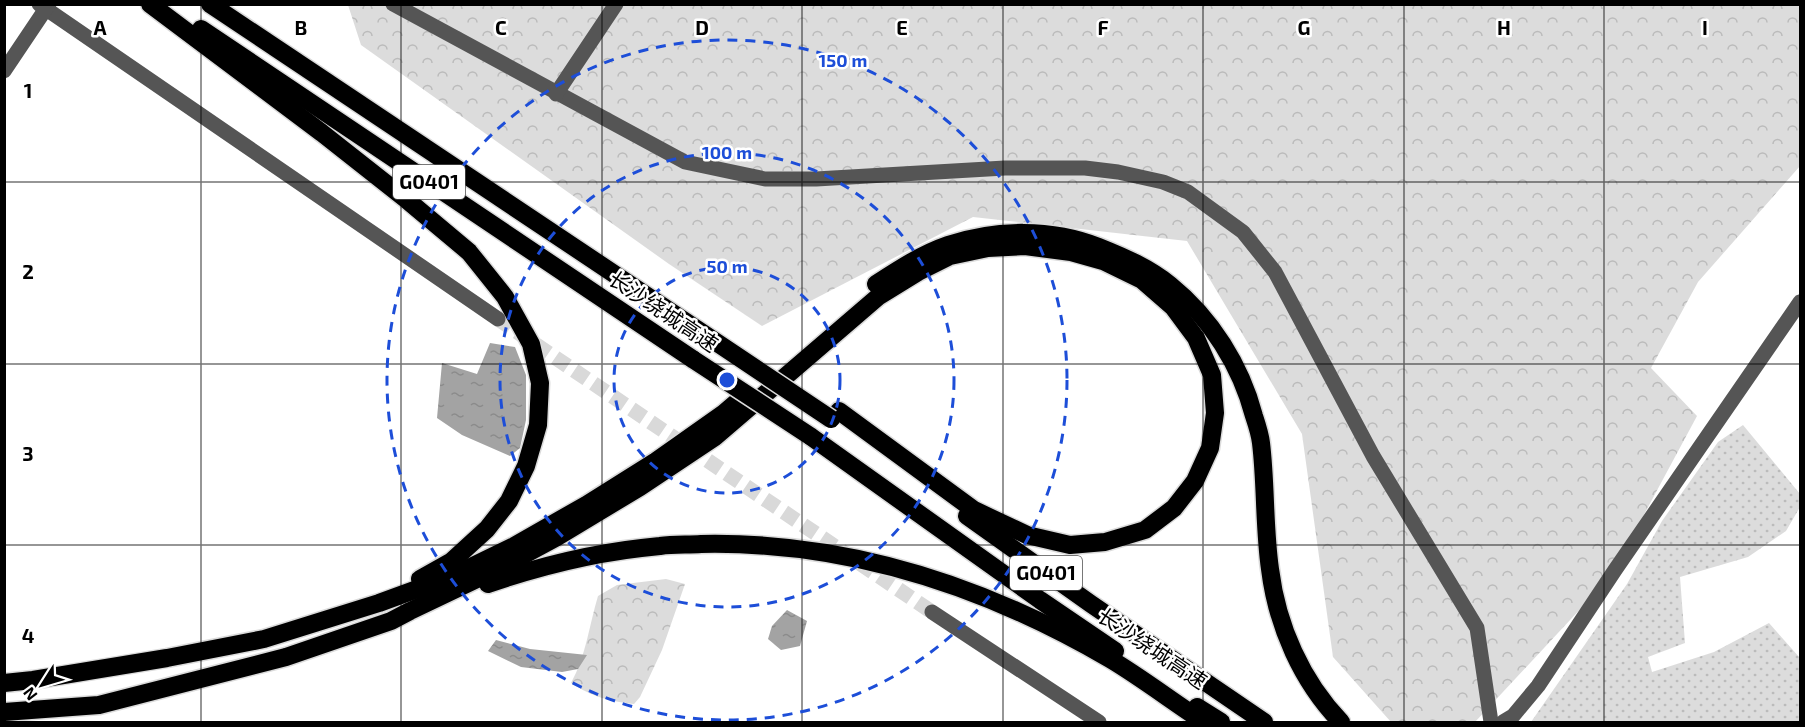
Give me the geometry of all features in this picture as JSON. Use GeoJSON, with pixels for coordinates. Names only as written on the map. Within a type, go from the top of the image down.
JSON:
{"type":"FeatureCollection","features":[{"type":"Feature","properties":{"kind":"highway"},"geometry":{"type":"LineString","coordinates":[[150,4],[322,133],[469,252],[505,297],[531,344],[540,383],[538,425],[526,466],[509,501],[487,529],[452,561],[379,603]]}},
{"type":"Feature","properties":{"kind":"highway","name":"长沙绕城高速"},"geometry":{"type":"LineString","coordinates":[[165,4],[810,436],[1040,600],[1221,723]]}},
{"type":"Feature","properties":{"kind":"highway","name":"G0401"},"geometry":{"type":"LineString","coordinates":[[210,4],[561,237],[718,336],[835,415]]}},
{"type":"Feature","properties":{"kind":"highway"},"geometry":{"type":"LineString","coordinates":[[4,683],[145,662],[264,639],[379,603],[450,577],[514,546],[586,505],[656,461],[724,413],[869,289],[909,263],[947,245],[983,236],[1032,232],[1086,242],[1131,259],[1170,285],[1206,320],[1229,354],[1248,393],[1261,441],[1270,569],[1279,614],[1300,666],[1328,709],[1341,723]]}},
{"type":"Feature","properties":{"kind":"highway"},"geometry":{"type":"LineString","coordinates":[[4,712],[99,705],[286,657],[391,621],[496,570],[557,537],[640,487],[715,437],[879,297],[950,256],[988,248],[1024,246],[1071,252],[1103,261],[1142,280],[1173,307],[1196,338],[1212,375],[1215,413],[1210,448],[1195,481],[1174,508],[1144,530],[1105,542],[1070,545],[1027,535],[974,510],[835,415]]}},
{"type":"Feature","properties":{"kind":"highway","name":"长沙绕城高速"},"geometry":{"type":"LineString","coordinates":[[835,415],[1090,604],[1264,723]]}},
{"type":"Feature","properties":{"kind":"highway"},"geometry":{"type":"LineString","coordinates":[[410,611],[512,576],[591,556],[661,545],[740,544],[812,550],[887,565],[952,584],[1026,615],[1110,659],[1204,723]]}},
{"type":"Feature","properties":{"kind":"street"},"geometry":{"type":"LineString","coordinates":[[393,4],[684,162],[765,179],[816,179],[1005,168],[1085,168],[1118,172],[1163,182],[1188,192],[1243,232],[1275,272],[1373,456],[1476,628],[1491,723]]}},
{"type":"Feature","properties":{"kind":"street"},"geometry":{"type":"LineString","coordinates":[[556,94],[616,4]]}},
{"type":"Feature","properties":{"kind":"street"},"geometry":{"type":"LineString","coordinates":[[4,71],[45,6],[498,319]]}},
{"type":"Feature","properties":{"kind":"street"},"geometry":{"type":"LineString","coordinates":[[1503,723],[1513,716],[1538,686],[1800,302]]}},
{"type":"Feature","properties":{"kind":"street"},"geometry":{"type":"LineString","coordinates":[[932,612],[1099,723]]}},
{"type":"Feature","properties":{"kind":"green space"},"geometry":{"type":"Polygon","coordinates":[[[348,5],[1800,5],[1800,166],[1698,282],[1651,368],[1697,416],[1611,576],[1475,722],[1391,722],[1333,657],[1302,434],[1187,241],[973,217],[762,326],[669,264],[361,45],[348,5]]]}},
{"type":"Feature","properties":{"kind":"green space"},"geometry":{"type":"Polygon","coordinates":[[[1743,425],[1800,494],[1800,507],[1786,531],[1748,557],[1680,577],[1685,643],[1648,657],[1652,672],[1714,652],[1769,623],[1800,658],[1800,722],[1531,722],[1627,584],[1662,521],[1718,442],[1743,425]]]}},
{"type":"Feature","properties":{"kind":"green space"},"geometry":{"type":"Polygon","coordinates":[[[666,579],[685,584],[662,650],[640,697],[634,704],[601,698],[571,683],[584,652],[598,596],[617,585],[666,579]]]}},
{"type":"Feature","properties":{"kind":"water"},"geometry":{"type":"Polygon","coordinates":[[[490,343],[515,347],[526,375],[526,420],[520,448],[510,456],[462,435],[437,418],[442,363],[477,374],[490,343]]]}},
{"type":"Feature","properties":{"kind":"water"},"geometry":{"type":"Polygon","coordinates":[[[787,610],[807,621],[800,646],[781,650],[768,639],[772,626],[787,610]]]}},
{"type":"Feature","properties":{"kind":"water"},"geometry":{"type":"Polygon","coordinates":[[[496,640],[530,649],[587,655],[578,669],[562,672],[521,667],[488,651],[496,640]]]}},
{"type":"Feature","properties":{"kind":"tunnel"},"geometry":{"type":"LineString","coordinates":[[498,319],[932,612]]}}]}
